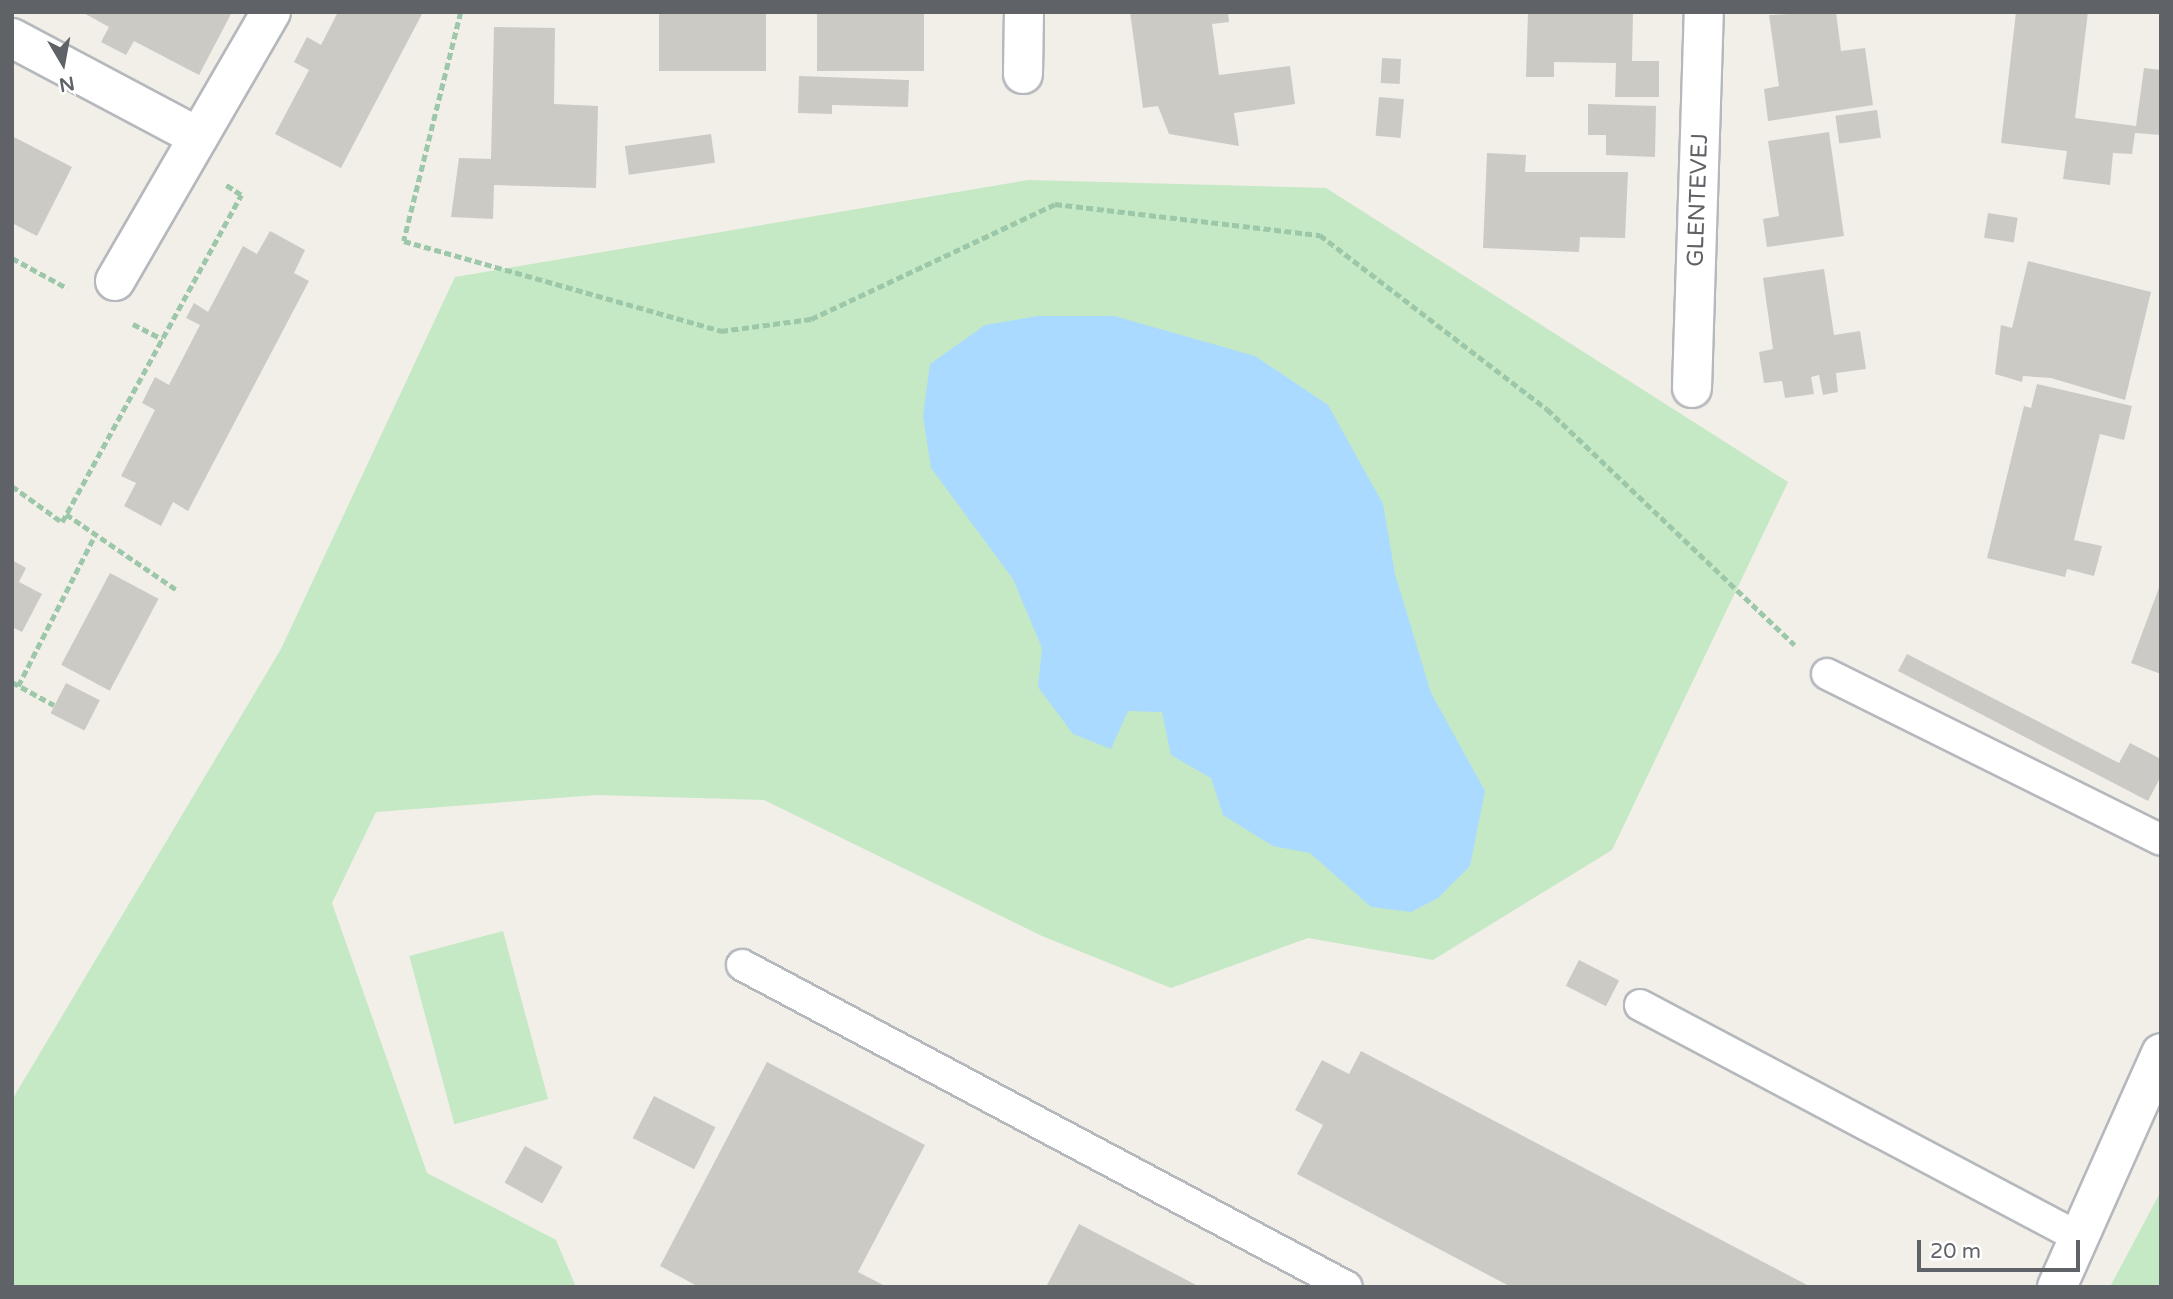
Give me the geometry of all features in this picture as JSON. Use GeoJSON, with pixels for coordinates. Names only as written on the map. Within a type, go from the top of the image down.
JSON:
{"type":"FeatureCollection","features":[{"type":"Feature","properties":{"kind":"street"},"geometry":{"type":"LineString","coordinates":[[115,281],[271,12]]}},
{"type":"Feature","properties":{"kind":"street"},"geometry":{"type":"LineString","coordinates":[[1023,74],[1024,12]]}},
{"type":"Feature","properties":{"kind":"street","name":"GLENTEVEJ"},"geometry":{"type":"LineString","coordinates":[[1692,388],[1704,12]]}},
{"type":"Feature","properties":{"kind":"street"},"geometry":{"type":"LineString","coordinates":[[12,38],[192,148]]}},
{"type":"Feature","properties":{"kind":"street"},"geometry":{"type":"LineString","coordinates":[[2057,1287],[2082,1239],[2161,1054]]}},
{"type":"Feature","properties":{"kind":"lane"},"geometry":{"type":"LineString","coordinates":[[1827,674],[2161,840]]}},
{"type":"Feature","properties":{"kind":"lane"},"geometry":{"type":"LineString","coordinates":[[742,965],[1347,1287]]}},
{"type":"Feature","properties":{"kind":"lane"},"geometry":{"type":"LineString","coordinates":[[1640,1004],[2082,1239]]}},
{"type":"Feature","properties":{"kind":"path"},"geometry":{"type":"LineString","coordinates":[[461,12],[404,241],[721,331],[811,319],[1055,204],[1320,235],[1547,410],[1706,567],[1827,674]]}},
{"type":"Feature","properties":{"kind":"path"},"geometry":{"type":"LineString","coordinates":[[12,486],[62,522],[241,195],[192,148]]}},
{"type":"Feature","properties":{"kind":"path"},"geometry":{"type":"LineString","coordinates":[[66,514],[177,590]]}},
{"type":"Feature","properties":{"kind":"path"},"geometry":{"type":"LineString","coordinates":[[18,685],[95,534]]}},
{"type":"Feature","properties":{"kind":"path"},"geometry":{"type":"LineString","coordinates":[[12,682],[54,705]]}},
{"type":"Feature","properties":{"kind":"green space"},"geometry":{"type":"Polygon","coordinates":[[[1028,180],[1326,188],[1788,482],[1612,850],[1433,960],[1308,938],[1171,988],[1042,936],[764,800],[596,795],[376,812],[332,903],[427,1173],[556,1240],[576,1287],[12,1287],[12,1100],[281,649],[455,277],[1028,180]]]}},
{"type":"Feature","properties":{"kind":"green space"},"geometry":{"type":"Polygon","coordinates":[[[503,931],[548,1099],[454,1124],[409,956],[503,931]]]}},
{"type":"Feature","properties":{"kind":"green space"},"geometry":{"type":"Polygon","coordinates":[[[2161,1191],[2161,1287],[2112,1287],[2111,1285],[2161,1191]]]}},
{"type":"Feature","properties":{"kind":"water"},"geometry":{"type":"Polygon","coordinates":[[[1038,316],[1114,316],[1255,356],[1328,405],[1383,504],[1395,574],[1431,693],[1485,791],[1470,866],[1438,898],[1411,912],[1371,907],[1310,853],[1273,846],[1223,815],[1211,778],[1171,755],[1162,712],[1128,711],[1111,749],[1073,734],[1038,687],[1042,648],[1013,579],[931,468],[923,416],[930,364],[985,325],[1038,316]]]}},
{"type":"Feature","properties":{"kind":"building"},"geometry":{"type":"Polygon","coordinates":[[[82,12],[232,12],[199,75],[134,41],[126,55],[101,42],[109,27],[82,12]]]}},
{"type":"Feature","properties":{"kind":"building"},"geometry":{"type":"Polygon","coordinates":[[[338,12],[422,14],[341,168],[275,134],[309,70],[294,62],[307,37],[321,45],[338,12]]]}},
{"type":"Feature","properties":{"kind":"building"},"geometry":{"type":"Polygon","coordinates":[[[659,12],[766,12],[766,71],[659,71],[659,12]]]}},
{"type":"Feature","properties":{"kind":"building"},"geometry":{"type":"Polygon","coordinates":[[[817,12],[924,12],[924,71],[817,71],[817,12]]]}},
{"type":"Feature","properties":{"kind":"building"},"geometry":{"type":"Polygon","coordinates":[[[1130,12],[1228,12],[1229,22],[1212,24],[1219,75],[1290,66],[1295,104],[1234,113],[1239,146],[1169,134],[1158,106],[1143,108],[1130,12]]]}},
{"type":"Feature","properties":{"kind":"building"},"geometry":{"type":"Polygon","coordinates":[[[1528,12],[1633,12],[1632,61],[1659,61],[1659,97],[1615,97],[1616,63],[1554,62],[1554,77],[1526,77],[1528,12]]]}},
{"type":"Feature","properties":{"kind":"building"},"geometry":{"type":"Polygon","coordinates":[[[1836,12],[1841,51],[1865,48],[1873,105],[1768,121],[1764,89],[1779,86],[1769,15],[1836,12]]]}},
{"type":"Feature","properties":{"kind":"building"},"geometry":{"type":"Polygon","coordinates":[[[2016,12],[2088,12],[2075,118],[2136,126],[2144,68],[2161,70],[2161,135],[2135,133],[2132,154],[2113,153],[2110,185],[2063,179],[2067,151],[2001,143],[2016,12]]]}},
{"type":"Feature","properties":{"kind":"building"},"geometry":{"type":"Polygon","coordinates":[[[494,27],[555,28],[554,104],[598,106],[596,188],[494,185],[493,219],[451,217],[459,158],[491,159],[494,27]]]}},
{"type":"Feature","properties":{"kind":"building"},"geometry":{"type":"Polygon","coordinates":[[[1382,58],[1401,59],[1400,84],[1381,83],[1382,58]]]}},
{"type":"Feature","properties":{"kind":"building"},"geometry":{"type":"Polygon","coordinates":[[[799,76],[909,80],[908,107],[832,105],[832,114],[798,113],[799,76]]]}},
{"type":"Feature","properties":{"kind":"building"},"geometry":{"type":"Polygon","coordinates":[[[1379,97],[1404,99],[1401,138],[1376,136],[1379,97]]]}},
{"type":"Feature","properties":{"kind":"building"},"geometry":{"type":"Polygon","coordinates":[[[1588,104],[1656,106],[1655,157],[1606,155],[1606,135],[1588,135],[1588,104]]]}},
{"type":"Feature","properties":{"kind":"building"},"geometry":{"type":"Polygon","coordinates":[[[1877,110],[1881,138],[1839,144],[1835,116],[1877,110]]]}},
{"type":"Feature","properties":{"kind":"building"},"geometry":{"type":"Polygon","coordinates":[[[1829,132],[1844,236],[1767,247],[1763,219],[1779,216],[1768,141],[1829,132]]]}},
{"type":"Feature","properties":{"kind":"building"},"geometry":{"type":"Polygon","coordinates":[[[711,134],[715,163],[629,175],[625,146],[711,134]]]}},
{"type":"Feature","properties":{"kind":"building"},"geometry":{"type":"Polygon","coordinates":[[[12,136],[72,167],[37,236],[12,223],[12,136]]]}},
{"type":"Feature","properties":{"kind":"building"},"geometry":{"type":"Polygon","coordinates":[[[1487,153],[1526,155],[1525,172],[1628,172],[1625,238],[1580,237],[1579,252],[1483,248],[1487,153]]]}},
{"type":"Feature","properties":{"kind":"building"},"geometry":{"type":"Polygon","coordinates":[[[1988,213],[2018,218],[2014,242],[1984,238],[1988,213]]]}},
{"type":"Feature","properties":{"kind":"building"},"geometry":{"type":"Polygon","coordinates":[[[270,231],[305,250],[294,273],[309,281],[188,511],[173,502],[161,526],[124,506],[136,483],[121,476],[155,410],[142,403],[155,377],[169,385],[200,325],[186,318],[194,303],[208,312],[243,246],[257,254],[270,231]]]}},
{"type":"Feature","properties":{"kind":"building"},"geometry":{"type":"Polygon","coordinates":[[[2028,261],[2151,292],[2125,400],[2051,378],[2023,376],[2022,382],[1995,374],[2001,325],[2012,328],[2028,261]]]}},
{"type":"Feature","properties":{"kind":"building"},"geometry":{"type":"Polygon","coordinates":[[[1824,269],[1834,335],[1860,331],[1866,369],[1836,373],[1838,392],[1823,395],[1819,375],[1811,377],[1814,394],[1785,398],[1782,381],[1764,383],[1759,352],[1773,349],[1763,278],[1824,269]]]}},
{"type":"Feature","properties":{"kind":"building"},"geometry":{"type":"Polygon","coordinates":[[[2037,384],[2132,406],[2124,440],[2100,434],[2074,540],[2102,546],[2094,576],[2067,569],[2065,577],[1987,558],[2024,406],[2031,408],[2037,384]]]}},
{"type":"Feature","properties":{"kind":"building"},"geometry":{"type":"Polygon","coordinates":[[[12,560],[26,568],[19,582],[42,594],[22,632],[12,627],[12,560]]]}},
{"type":"Feature","properties":{"kind":"building"},"geometry":{"type":"Polygon","coordinates":[[[110,573],[159,599],[110,691],[61,665],[110,573]]]}},
{"type":"Feature","properties":{"kind":"building"},"geometry":{"type":"Polygon","coordinates":[[[2161,585],[2161,674],[2131,663],[2161,585]]]}},
{"type":"Feature","properties":{"kind":"building"},"geometry":{"type":"Polygon","coordinates":[[[1907,654],[2119,763],[2130,743],[2161,759],[2161,776],[2148,801],[1898,671],[1907,654]]]}},
{"type":"Feature","properties":{"kind":"building"},"geometry":{"type":"Polygon","coordinates":[[[66,683],[100,700],[84,731],[51,713],[66,683]]]}},
{"type":"Feature","properties":{"kind":"building"},"geometry":{"type":"Polygon","coordinates":[[[1579,960],[1619,980],[1606,1006],[1566,986],[1579,960]]]}},
{"type":"Feature","properties":{"kind":"building"},"geometry":{"type":"Polygon","coordinates":[[[1361,1051],[1811,1287],[1511,1287],[1297,1174],[1323,1125],[1295,1110],[1322,1060],[1349,1074],[1361,1051]]]}},
{"type":"Feature","properties":{"kind":"building"},"geometry":{"type":"Polygon","coordinates":[[[767,1062],[925,1145],[858,1272],[887,1287],[699,1287],[660,1266],[767,1062]]]}},
{"type":"Feature","properties":{"kind":"building"},"geometry":{"type":"Polygon","coordinates":[[[654,1096],[715,1127],[694,1169],[633,1138],[654,1096]]]}},
{"type":"Feature","properties":{"kind":"building"},"geometry":{"type":"Polygon","coordinates":[[[525,1146],[563,1167],[542,1204],[505,1183],[525,1146]]]}},
{"type":"Feature","properties":{"kind":"building"},"geometry":{"type":"Polygon","coordinates":[[[1079,1224],[1200,1287],[1046,1287],[1079,1224]]]}}]}
